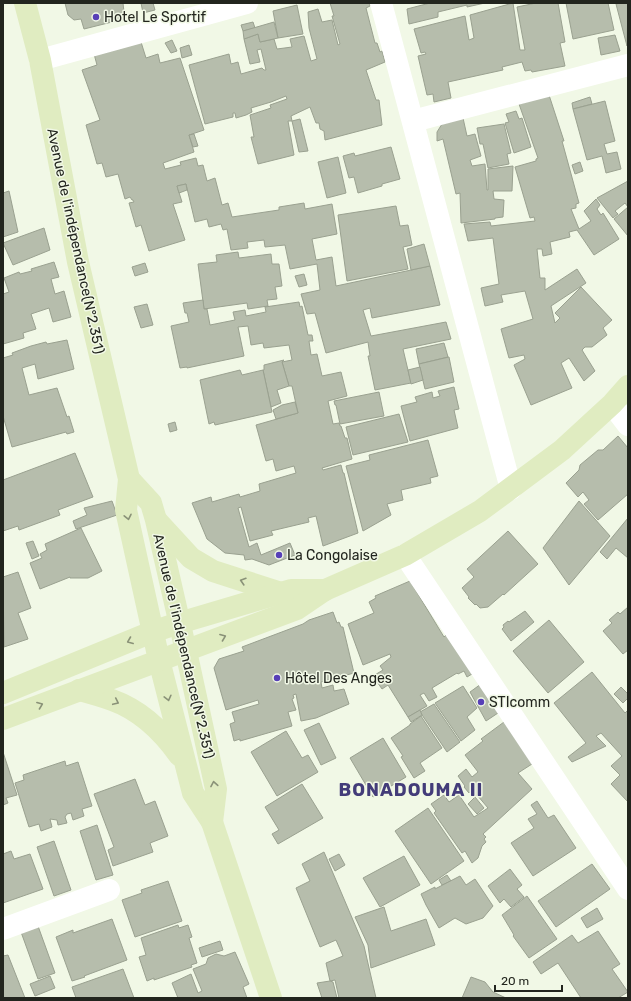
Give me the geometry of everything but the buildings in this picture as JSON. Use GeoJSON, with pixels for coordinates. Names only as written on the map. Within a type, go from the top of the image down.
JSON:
{"type":"FeatureCollection","features":[{"type":"Feature","properties":{"kind":"main road","name":"Avenue de l'indépendance(N°2.351)"},"geometry":{"type":"LineString","coordinates":[[25,3],[40,60],[78,262],[129,479],[126,510],[152,632],[193,793],[212,822],[271,998]]}},
{"type":"Feature","properties":{"kind":"main road"},"geometry":{"type":"LineString","coordinates":[[3,719],[297,609],[325,590],[405,555],[480,511],[511,489],[562,450],[612,404],[628,386]]}},
{"type":"Feature","properties":{"kind":"main road","name":"Avenue de l'indépendance(N°2.351)"},"geometry":{"type":"LineString","coordinates":[[129,479],[151,503],[156,520],[216,789],[212,822]]}},
{"type":"Feature","properties":{"kind":"main road"},"geometry":{"type":"LineString","coordinates":[[156,520],[191,558],[213,571],[281,593]]}},
{"type":"Feature","properties":{"kind":"main road"},"geometry":{"type":"LineString","coordinates":[[3,693],[152,632],[179,623],[291,590],[325,590]]}},
{"type":"Feature","properties":{"kind":"main road"},"geometry":{"type":"LineString","coordinates":[[79,690],[113,700],[140,715],[157,728],[169,741],[186,766]]}},
{"type":"Feature","properties":{"kind":"street"},"geometry":{"type":"LineString","coordinates":[[40,60],[247,3]]}},
{"type":"Feature","properties":{"kind":"street"},"geometry":{"type":"LineString","coordinates":[[381,3],[511,489]]}},
{"type":"Feature","properties":{"kind":"street"},"geometry":{"type":"LineString","coordinates":[[413,121],[628,65]]}},
{"type":"Feature","properties":{"kind":"street"},"geometry":{"type":"LineString","coordinates":[[612,404],[628,425]]}},
{"type":"Feature","properties":{"kind":"street"},"geometry":{"type":"LineString","coordinates":[[405,555],[628,889]]}},
{"type":"Feature","properties":{"kind":"street"},"geometry":{"type":"LineString","coordinates":[[3,930],[108,890]]}},
{"type":"Feature","properties":{"kind":"place","name":"Hotel Le Sportif"},"geometry":{"type":"Point","coordinates":[96,17]}},
{"type":"Feature","properties":{"kind":"place","name":"La Congolaise"},"geometry":{"type":"Point","coordinates":[279,555]}},
{"type":"Feature","properties":{"kind":"place","name":"Hôtel Des Anges"},"geometry":{"type":"Point","coordinates":[277,678]}},
{"type":"Feature","properties":{"kind":"place","name":"STIcomm"},"geometry":{"type":"Point","coordinates":[481,702]}},
{"type":"Feature","properties":{"kind":"district","name":"BONADOUMA II"},"geometry":{"type":"Point","coordinates":[411,790]}}]}
